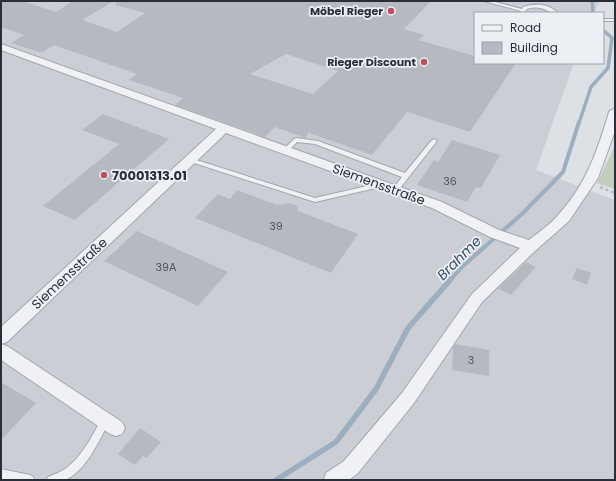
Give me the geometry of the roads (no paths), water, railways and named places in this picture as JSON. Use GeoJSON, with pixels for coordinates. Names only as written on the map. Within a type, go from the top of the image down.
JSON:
{"type":"FeatureCollection","features":[{"type":"Feature","properties":{"kind":"street","name":"Siemensstraße"},"geometry":{"type":"LineString","coordinates":[[1,47],[437,205],[482,229],[525,244]]}},
{"type":"Feature","properties":{"kind":"street"},"geometry":{"type":"LineString","coordinates":[[333,480],[351,467],[408,398],[477,298],[525,244],[564,218],[588,183],[605,145],[615,112]]}},
{"type":"Feature","properties":{"kind":"street","name":"Siemensstraße"},"geometry":{"type":"LineString","coordinates":[[1,337],[224,128]]}},
{"type":"Feature","properties":{"kind":"street"},"geometry":{"type":"LineString","coordinates":[[1,351],[111,424]]}},
{"type":"Feature","properties":{"kind":"lane"},"geometry":{"type":"LineString","coordinates":[[486,1],[522,12],[529,7],[539,6],[549,8],[555,12]]}},
{"type":"Feature","properties":{"kind":"lane"},"geometry":{"type":"LineString","coordinates":[[604,20],[615,20]]}},
{"type":"Feature","properties":{"kind":"lane"},"geometry":{"type":"LineString","coordinates":[[286,150],[296,140],[316,142],[406,176]]}},
{"type":"Feature","properties":{"kind":"lane"},"geometry":{"type":"LineString","coordinates":[[395,190],[434,141]]}},
{"type":"Feature","properties":{"kind":"lane"},"geometry":{"type":"LineString","coordinates":[[190,160],[315,200],[380,184]]}},
{"type":"Feature","properties":{"kind":"lane"},"geometry":{"type":"LineString","coordinates":[[51,480],[60,478],[84,458],[111,424]]}},
{"type":"Feature","properties":{"kind":"lane"},"geometry":{"type":"LineString","coordinates":[[1,474],[30,480]]}},
{"type":"Feature","properties":{"kind":"waterway","name":"Brahme"},"geometry":{"type":"LineString","coordinates":[[592,1],[593,12]]}},
{"type":"Feature","properties":{"kind":"waterway","name":"Brahme"},"geometry":{"type":"LineString","coordinates":[[579,123],[591,87],[608,68],[612,38],[604,31]]}},
{"type":"Feature","properties":{"kind":"waterway","name":"Brahme"},"geometry":{"type":"LineString","coordinates":[[450,280],[463,266],[523,213],[563,172],[579,122]]}},
{"type":"Feature","properties":{"kind":"waterway","name":"Brahme"},"geometry":{"type":"LineString","coordinates":[[276,480],[336,442],[376,389],[408,328],[451,279]]}},
{"type":"Feature","properties":{"kind":"place","name":"Möbel Rieger"},"geometry":{"type":"Point","coordinates":[391,11]}},
{"type":"Feature","properties":{"kind":"place","name":"Rieger Discount"},"geometry":{"type":"Point","coordinates":[424,62]}},
{"type":"Feature","properties":{"kind":"place","name":"70001313.01"},"geometry":{"type":"Point","coordinates":[104,175]}}]}
